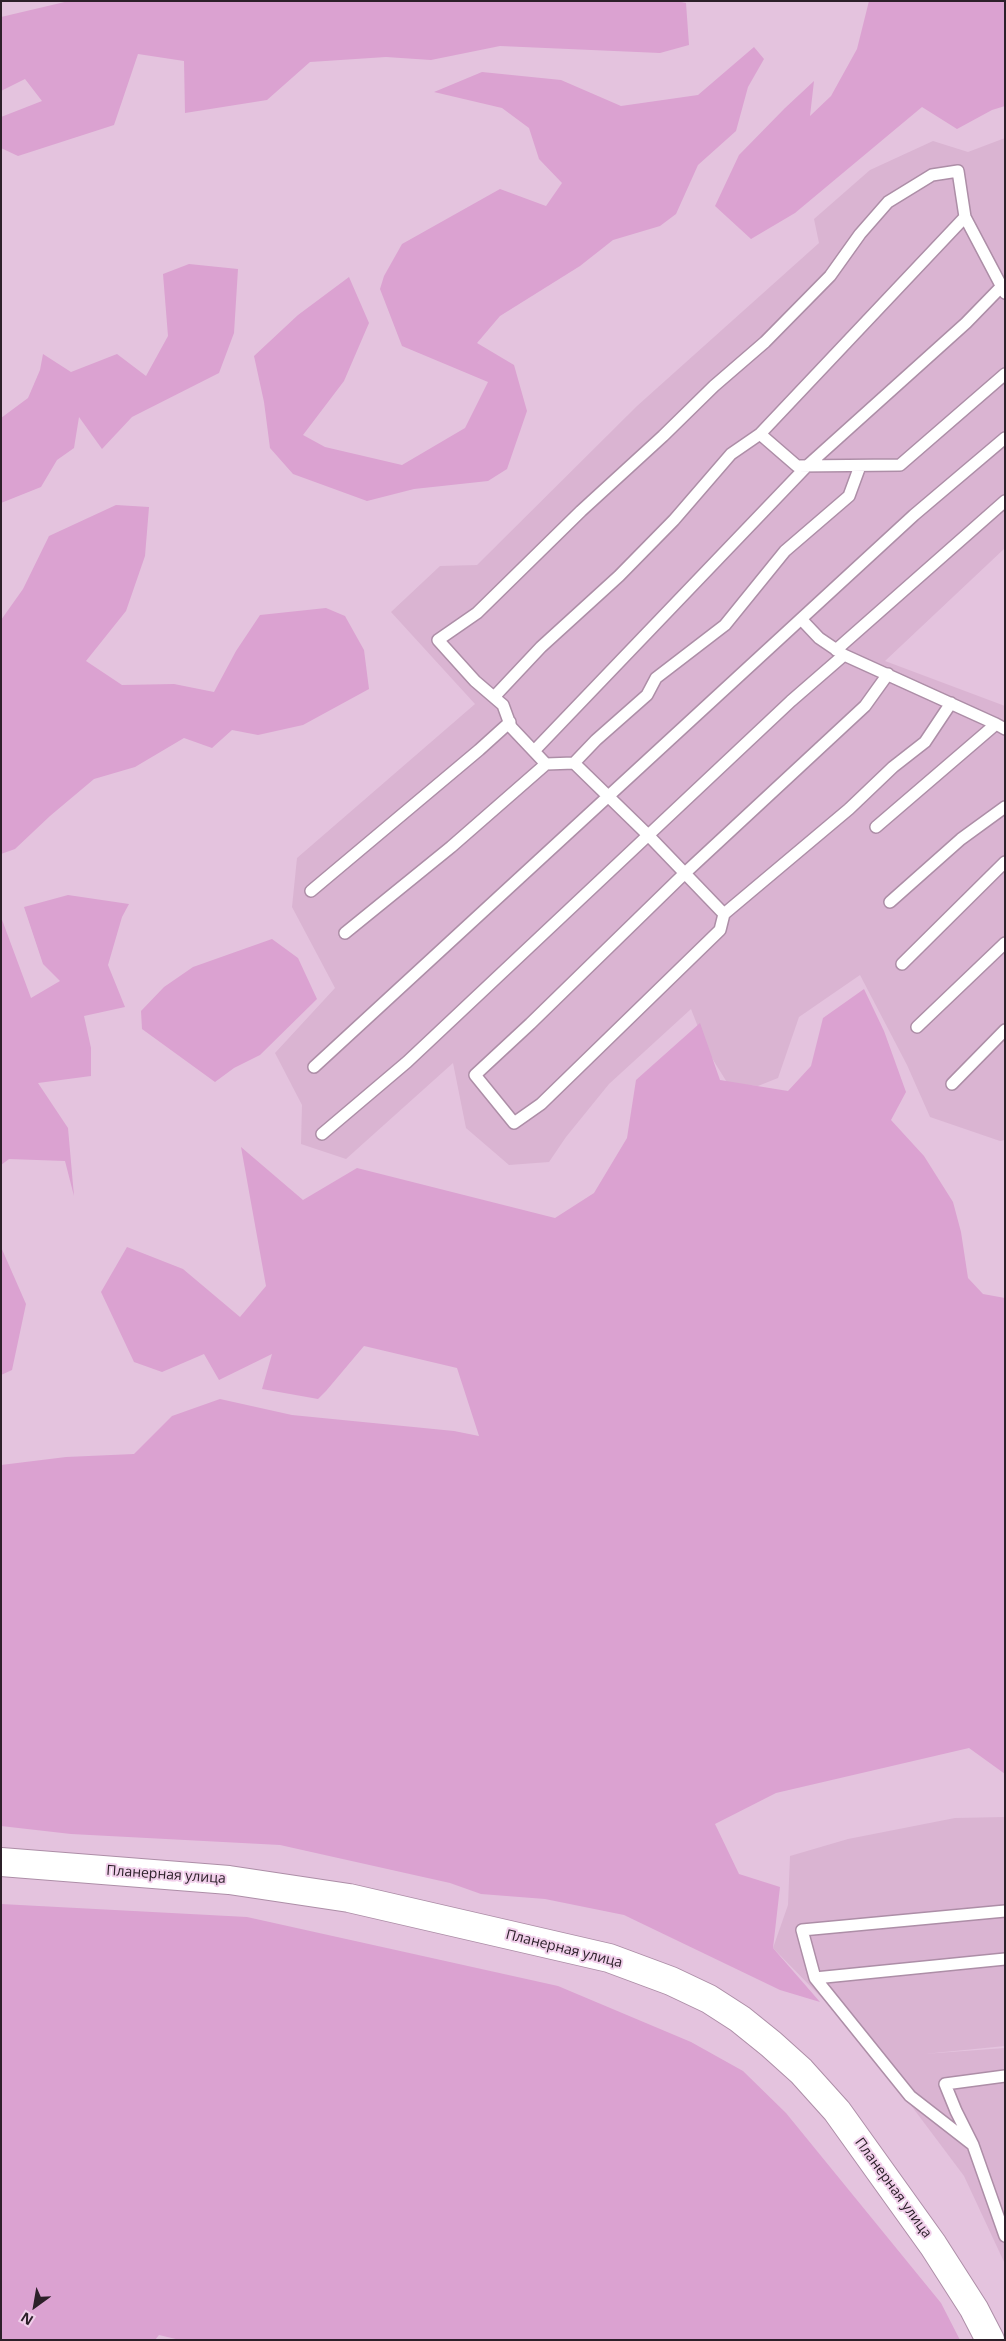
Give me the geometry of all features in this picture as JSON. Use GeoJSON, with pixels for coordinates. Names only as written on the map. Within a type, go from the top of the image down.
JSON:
{"type":"FeatureCollection","features":[{"type":"Feature","properties":{"kind":"main road","name":"Планерная улица"},"geometry":{"type":"LineString","coordinates":[[1,1862],[228,1880],[349,1898],[609,1958],[671,1981],[709,1999],[740,2019],[801,2070],[837,2111],[933,2245],[974,2309],[990,2340]]}},
{"type":"Feature","properties":{"kind":"lane"},"geometry":{"type":"LineString","coordinates":[[534,751],[807,466],[1004,290],[966,217],[958,172],[932,175],[888,202],[860,234],[830,276],[765,342],[714,386],[664,436],[581,511],[477,613],[438,640],[475,681],[503,705],[511,727],[546,764]]}},
{"type":"Feature","properties":{"kind":"lane"},"geometry":{"type":"LineString","coordinates":[[494,697],[541,647],[619,576],[674,520],[731,454],[760,434],[966,217]]}},
{"type":"Feature","properties":{"kind":"lane"},"geometry":{"type":"LineString","coordinates":[[760,434],[797,466],[900,465],[1005,374]]}},
{"type":"Feature","properties":{"kind":"lane"},"geometry":{"type":"LineString","coordinates":[[314,1067],[914,516],[1005,438]]}},
{"type":"Feature","properties":{"kind":"lane"},"geometry":{"type":"LineString","coordinates":[[345,933],[451,847],[546,764],[574,763],[596,740],[647,695],[656,678],[725,625],[785,551],[849,496],[860,466]]}},
{"type":"Feature","properties":{"kind":"lane"},"geometry":{"type":"LineString","coordinates":[[322,1134],[407,1062],[791,702],[840,652],[1005,501]]}},
{"type":"Feature","properties":{"kind":"lane"},"geometry":{"type":"LineString","coordinates":[[801,619],[820,638],[840,652],[1000,726],[876,826]]}},
{"type":"Feature","properties":{"kind":"lane"},"geometry":{"type":"LineString","coordinates":[[888,674],[865,706],[685,873],[475,1075],[514,1123],[541,1104],[720,930],[724,914],[849,809],[893,767],[925,742],[951,703]]}},
{"type":"Feature","properties":{"kind":"lane"},"geometry":{"type":"LineString","coordinates":[[310,891],[510,722]]}},
{"type":"Feature","properties":{"kind":"lane"},"geometry":{"type":"LineString","coordinates":[[574,763],[649,836],[724,914]]}},
{"type":"Feature","properties":{"kind":"lane"},"geometry":{"type":"LineString","coordinates":[[890,902],[961,839],[1005,807]]}},
{"type":"Feature","properties":{"kind":"lane"},"geometry":{"type":"LineString","coordinates":[[902,964],[1005,862]]}},
{"type":"Feature","properties":{"kind":"lane"},"geometry":{"type":"LineString","coordinates":[[917,1026],[1005,943]]}},
{"type":"Feature","properties":{"kind":"lane"},"geometry":{"type":"LineString","coordinates":[[952,1084],[1005,1030]]}},
{"type":"Feature","properties":{"kind":"lane"},"geometry":{"type":"LineString","coordinates":[[973,2145],[910,2096],[815,1978],[802,1930],[1005,1911]]}},
{"type":"Feature","properties":{"kind":"lane"},"geometry":{"type":"LineString","coordinates":[[815,1978],[1005,1959]]}},
{"type":"Feature","properties":{"kind":"lane"},"geometry":{"type":"LineString","coordinates":[[1005,2076],[945,2084],[973,2145],[1005,2236]]}},
{"type":"Feature","properties":{"kind":"shaded area"},"geometry":{"type":"Polygon","coordinates":[[[69,1],[676,1],[686,3],[689,45],[660,53],[500,46],[431,60],[386,57],[310,62],[267,100],[185,113],[184,61],[138,54],[114,125],[18,156],[1,148],[1,117],[42,101],[25,79],[1,91],[1,17],[69,1]]]}},
{"type":"Feature","properties":{"kind":"shaded area"},"geometry":{"type":"Polygon","coordinates":[[[869,1],[1005,1],[1005,106],[992,110],[957,129],[922,107],[795,213],[751,239],[715,206],[739,155],[814,81],[810,116],[831,96],[857,49],[869,1]]]}},
{"type":"Feature","properties":{"kind":"shaded area"},"geometry":{"type":"Polygon","coordinates":[[[754,47],[764,59],[748,87],[736,131],[698,165],[676,214],[660,226],[613,240],[580,266],[500,316],[477,343],[514,365],[527,411],[507,469],[488,481],[414,489],[367,501],[293,474],[270,448],[264,402],[254,356],[298,315],[349,277],[369,323],[344,381],[303,435],[325,447],[402,465],[465,428],[488,382],[402,346],[380,289],[384,276],[402,244],[500,189],[546,206],[562,183],[539,159],[529,128],[502,108],[434,92],[482,72],[561,80],[621,106],[698,95],[754,47]]]}},
{"type":"Feature","properties":{"kind":"shaded area"},"geometry":{"type":"Polygon","coordinates":[[[1005,138],[1005,548],[885,661],[1005,706],[1005,1140],[1000,1141],[930,1117],[907,1065],[860,975],[799,1017],[778,1078],[758,1086],[728,1084],[707,1050],[691,1009],[609,1084],[566,1137],[549,1162],[509,1165],[466,1128],[453,1063],[346,1159],[301,1144],[302,1105],[275,1053],[335,988],[292,907],[297,858],[475,704],[391,612],[440,566],[477,565],[637,406],[819,243],[814,219],[870,170],[933,141],[968,152],[1005,138]]]}},
{"type":"Feature","properties":{"kind":"shaded area"},"geometry":{"type":"Polygon","coordinates":[[[189,264],[238,269],[234,333],[219,373],[132,417],[102,449],[79,417],[74,448],[57,460],[41,487],[1,503],[1,418],[28,398],[40,370],[43,354],[71,372],[117,354],[146,376],[168,336],[163,274],[189,264]]]}},
{"type":"Feature","properties":{"kind":"shaded area"},"geometry":{"type":"Polygon","coordinates":[[[116,505],[149,507],[145,556],[126,611],[86,661],[122,685],[174,684],[214,692],[236,651],[260,615],[326,608],[345,616],[364,650],[369,689],[303,725],[258,735],[232,730],[212,748],[184,738],[135,767],[94,779],[15,849],[1,854],[1,620],[23,589],[49,536],[116,505]]]}},
{"type":"Feature","properties":{"kind":"shaded area"},"geometry":{"type":"Polygon","coordinates":[[[68,895],[129,904],[122,917],[108,965],[125,1007],[84,1016],[91,1048],[91,1076],[38,1083],[68,1128],[74,1196],[65,1161],[9,1159],[1,1165],[1,917],[31,998],[60,981],[43,964],[24,907],[68,895]]]}},
{"type":"Feature","properties":{"kind":"shaded area"},"geometry":{"type":"Polygon","coordinates":[[[272,939],[298,958],[317,999],[260,1055],[234,1068],[215,1082],[142,1029],[141,1011],[164,987],[193,967],[272,939]]]}},
{"type":"Feature","properties":{"kind":"shaded area"},"geometry":{"type":"Polygon","coordinates":[[[864,989],[884,1031],[906,1092],[891,1120],[924,1156],[953,1202],[961,1232],[968,1278],[983,1294],[1005,1298],[1005,1774],[969,1748],[776,1793],[715,1824],[739,1874],[780,1887],[773,1948],[820,2002],[780,1990],[624,1915],[545,1899],[481,1894],[450,1883],[280,1845],[71,1834],[1,1826],[1,1465],[66,1457],[134,1454],[172,1416],[220,1399],[292,1415],[454,1431],[479,1436],[457,1368],[364,1346],[318,1399],[262,1389],[272,1354],[219,1380],[204,1354],[162,1372],[134,1362],[101,1292],[127,1247],[183,1269],[240,1317],[266,1286],[241,1147],[303,1200],[357,1168],[555,1218],[594,1193],[627,1138],[636,1080],[700,1023],[720,1080],[788,1091],[811,1066],[823,1018],[864,989]]]}},
{"type":"Feature","properties":{"kind":"shaded area"},"geometry":{"type":"Polygon","coordinates":[[[1,1247],[26,1304],[12,1370],[1,1375],[1,1247]]]}},
{"type":"Feature","properties":{"kind":"shaded area"},"geometry":{"type":"Polygon","coordinates":[[[1005,1817],[1005,2046],[924,2054],[1005,2048],[1005,2264],[964,2176],[859,2036],[773,1948],[788,1905],[790,1856],[848,1839],[955,1818],[1005,1817]]]}},
{"type":"Feature","properties":{"kind":"shaded area"},"geometry":{"type":"Polygon","coordinates":[[[1,1904],[247,1917],[558,1986],[691,2042],[743,2071],[786,2113],[941,2303],[960,2340],[180,2340],[159,2335],[155,2340],[1,2340],[1,1904]]]}}]}
